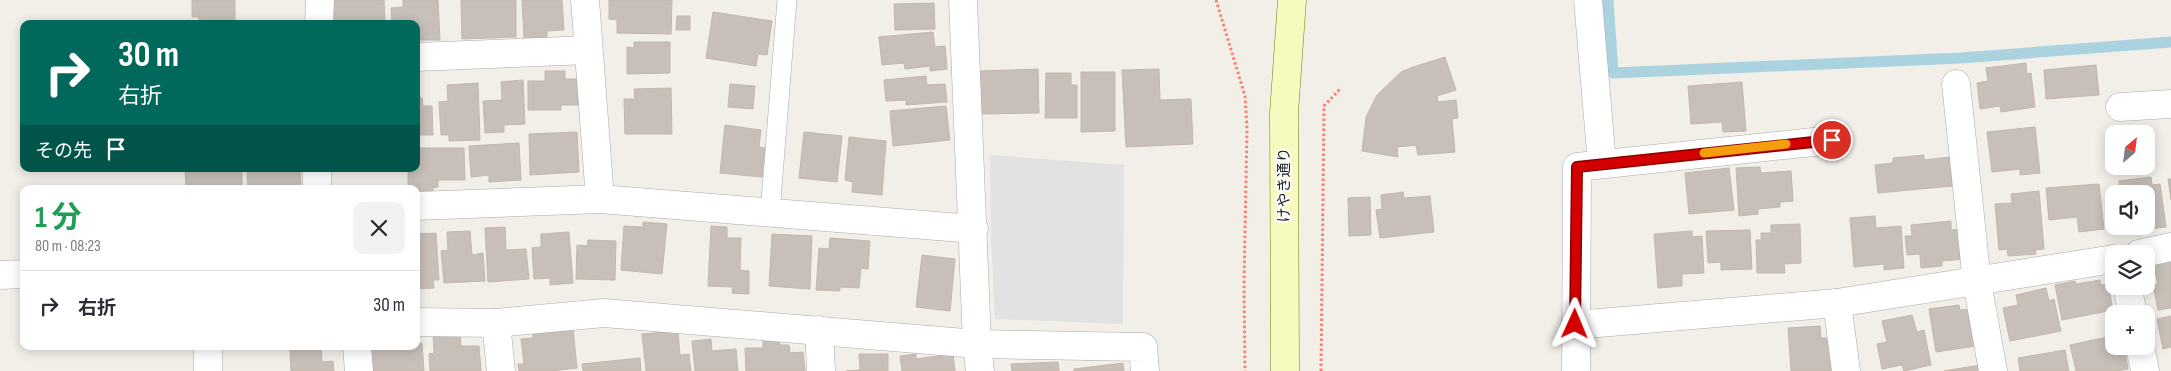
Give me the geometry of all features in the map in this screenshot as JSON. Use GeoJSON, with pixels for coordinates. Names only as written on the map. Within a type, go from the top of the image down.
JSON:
{"type":"FeatureCollection","features":[{"type":"Feature","properties":{"kind":"street"},"geometry":{"type":"LineString","coordinates":[[319,20],[320,0]]}},
{"type":"Feature","properties":{"kind":"street"},"geometry":{"type":"LineString","coordinates":[[584,0],[600,199]]}},
{"type":"Feature","properties":{"kind":"street"},"geometry":{"type":"LineString","coordinates":[[963,0],[974,229],[977,344],[980,371]]}},
{"type":"Feature","properties":{"kind":"street","name":"けやき通り"},"geometry":{"type":"LineString","coordinates":[[1285,371],[1284,113],[1292,0]]}},
{"type":"Feature","properties":{"kind":"street"},"geometry":{"type":"LineString","coordinates":[[1588,0],[1602,164]]}},
{"type":"Feature","properties":{"kind":"street"},"geometry":{"type":"LineString","coordinates":[[420,57],[588,50]]}},
{"type":"Feature","properties":{"kind":"street"},"geometry":{"type":"LineString","coordinates":[[1956,84],[1977,282],[1992,371]]}},
{"type":"Feature","properties":{"kind":"street"},"geometry":{"type":"LineString","coordinates":[[2120,107],[2171,104]]}},
{"type":"Feature","properties":{"kind":"street"},"geometry":{"type":"LineString","coordinates":[[1576,371],[1577,167],[1832,140]]}},
{"type":"Feature","properties":{"kind":"street"},"geometry":{"type":"LineString","coordinates":[[317,172],[317,185]]}},
{"type":"Feature","properties":{"kind":"street"},"geometry":{"type":"LineString","coordinates":[[420,206],[600,199],[974,229]]}},
{"type":"Feature","properties":{"kind":"street"},"geometry":{"type":"LineString","coordinates":[[2155,250],[2171,247]]}},
{"type":"Feature","properties":{"kind":"street"},"geometry":{"type":"LineString","coordinates":[[1575,324],[1837,303],[2105,261]]}},
{"type":"Feature","properties":{"kind":"street"},"geometry":{"type":"LineString","coordinates":[[0,275],[20,274]]}},
{"type":"Feature","properties":{"kind":"street"},"geometry":{"type":"LineString","coordinates":[[1837,303],[1846,371]]}},
{"type":"Feature","properties":{"kind":"street"},"geometry":{"type":"LineString","coordinates":[[420,322],[496,323],[604,313],[977,344],[1143,347],[1145,371]]}},
{"type":"Feature","properties":{"kind":"street"},"geometry":{"type":"LineString","coordinates":[[496,323],[500,371]]}},
{"type":"Feature","properties":{"kind":"street"},"geometry":{"type":"LineString","coordinates":[[818,330],[821,371]]}},
{"type":"Feature","properties":{"kind":"street"},"geometry":{"type":"LineString","coordinates":[[208,350],[208,371]]}},
{"type":"Feature","properties":{"kind":"street"},"geometry":{"type":"LineString","coordinates":[[357,350],[358,371]]}},
{"type":"Feature","properties":{"kind":"street"},"geometry":{"type":"LineString","coordinates":[[2142,355],[2145,371]]}},
{"type":"Feature","properties":{"kind":"lane"},"geometry":{"type":"LineString","coordinates":[[770,214],[786,0]]}},
{"type":"Feature","properties":{"kind":"path"},"geometry":{"type":"LineString","coordinates":[[1216,0],[1245,96],[1247,129],[1244,285],[1245,371]]}},
{"type":"Feature","properties":{"kind":"path"},"geometry":{"type":"LineString","coordinates":[[1321,371],[1324,106],[1340,89]]}},
{"type":"Feature","properties":{"kind":"shaded area"},"geometry":{"type":"Polygon","coordinates":[[[990,155],[1124,165],[1123,324],[995,319],[991,240],[990,155]]]}},
{"type":"Feature","properties":{"kind":"building"},"geometry":{"type":"Polygon","coordinates":[[[192,0],[235,0],[235,20],[199,20],[199,17],[192,17],[192,0]]]}},
{"type":"Feature","properties":{"kind":"building"},"geometry":{"type":"Polygon","coordinates":[[[332,0],[384,0],[385,20],[332,20],[332,0]]]}},
{"type":"Feature","properties":{"kind":"building"},"geometry":{"type":"Polygon","coordinates":[[[403,0],[438,0],[440,40],[420,40],[420,20],[392,20],[391,8],[403,7],[403,0]]]}},
{"type":"Feature","properties":{"kind":"building"},"geometry":{"type":"Polygon","coordinates":[[[461,0],[516,0],[516,37],[462,39],[461,0]]]}},
{"type":"Feature","properties":{"kind":"building"},"geometry":{"type":"Polygon","coordinates":[[[522,0],[562,0],[564,30],[547,31],[547,38],[524,39],[522,0]]]}},
{"type":"Feature","properties":{"kind":"building"},"geometry":{"type":"Polygon","coordinates":[[[609,0],[672,0],[671,34],[617,33],[617,20],[609,19],[609,0]]]}},
{"type":"Feature","properties":{"kind":"building"},"geometry":{"type":"Polygon","coordinates":[[[934,3],[935,29],[895,30],[894,4],[934,3]]]}},
{"type":"Feature","properties":{"kind":"building"},"geometry":{"type":"Polygon","coordinates":[[[713,12],[772,21],[767,55],[758,54],[756,66],[706,58],[713,12]]]}},
{"type":"Feature","properties":{"kind":"building"},"geometry":{"type":"Polygon","coordinates":[[[677,16],[690,16],[690,30],[676,30],[677,16]]]}},
{"type":"Feature","properties":{"kind":"building"},"geometry":{"type":"Polygon","coordinates":[[[933,32],[935,47],[945,46],[947,69],[930,71],[930,66],[905,69],[904,63],[882,65],[879,37],[933,32]]]}},
{"type":"Feature","properties":{"kind":"building"},"geometry":{"type":"Polygon","coordinates":[[[634,42],[670,42],[670,73],[627,74],[627,47],[634,48],[634,42]]]}},
{"type":"Feature","properties":{"kind":"building"},"geometry":{"type":"Polygon","coordinates":[[[1445,57],[1456,90],[1437,96],[1438,102],[1456,100],[1458,118],[1452,119],[1455,152],[1418,155],[1416,145],[1397,147],[1398,157],[1362,151],[1366,117],[1377,95],[1401,72],[1445,57]]]}},
{"type":"Feature","properties":{"kind":"building"},"geometry":{"type":"Polygon","coordinates":[[[2026,63],[2027,74],[2031,73],[2035,107],[2001,112],[2000,106],[1980,109],[1977,83],[1988,81],[1986,68],[2026,63]]]}},
{"type":"Feature","properties":{"kind":"building"},"geometry":{"type":"Polygon","coordinates":[[[2096,65],[2099,95],[2046,99],[2044,70],[2096,65]]]}},
{"type":"Feature","properties":{"kind":"building"},"geometry":{"type":"Polygon","coordinates":[[[1038,69],[1039,113],[981,114],[980,71],[1038,69]]]}},
{"type":"Feature","properties":{"kind":"building"},"geometry":{"type":"Polygon","coordinates":[[[1159,69],[1160,100],[1191,99],[1193,144],[1126,147],[1122,70],[1159,69]]]}},
{"type":"Feature","properties":{"kind":"building"},"geometry":{"type":"Polygon","coordinates":[[[545,71],[565,71],[565,79],[578,79],[578,105],[561,105],[561,110],[528,110],[528,81],[545,81],[545,71]]]}},
{"type":"Feature","properties":{"kind":"building"},"geometry":{"type":"Polygon","coordinates":[[[1081,72],[1115,72],[1115,131],[1081,132],[1081,72]]]}},
{"type":"Feature","properties":{"kind":"building"},"geometry":{"type":"Polygon","coordinates":[[[1046,73],[1071,73],[1071,85],[1077,85],[1077,118],[1045,118],[1046,73]]]}},
{"type":"Feature","properties":{"kind":"building"},"geometry":{"type":"Polygon","coordinates":[[[926,76],[927,85],[945,84],[947,102],[906,105],[906,100],[886,101],[884,80],[926,76]]]}},
{"type":"Feature","properties":{"kind":"building"},"geometry":{"type":"Polygon","coordinates":[[[523,80],[525,124],[504,125],[504,132],[485,133],[483,101],[502,100],[501,82],[523,80]]]}},
{"type":"Feature","properties":{"kind":"building"},"geometry":{"type":"Polygon","coordinates":[[[1742,82],[1746,131],[1723,132],[1722,122],[1691,124],[1688,86],[1742,82]]]}},
{"type":"Feature","properties":{"kind":"building"},"geometry":{"type":"Polygon","coordinates":[[[478,83],[480,140],[449,141],[449,135],[441,135],[439,102],[448,101],[447,85],[478,83]]]}},
{"type":"Feature","properties":{"kind":"building"},"geometry":{"type":"Polygon","coordinates":[[[730,84],[755,86],[753,109],[728,107],[730,84]]]}},
{"type":"Feature","properties":{"kind":"building"},"geometry":{"type":"Polygon","coordinates":[[[671,88],[672,134],[625,134],[624,99],[635,99],[634,89],[671,88]]]}},
{"type":"Feature","properties":{"kind":"building"},"geometry":{"type":"Polygon","coordinates":[[[420,98],[422,98],[423,106],[432,106],[433,135],[420,135],[420,98]]]}},
{"type":"Feature","properties":{"kind":"building"},"geometry":{"type":"Polygon","coordinates":[[[946,106],[950,140],[893,146],[890,111],[946,106]]]}},
{"type":"Feature","properties":{"kind":"building"},"geometry":{"type":"Polygon","coordinates":[[[725,125],[761,130],[759,147],[765,148],[762,177],[720,173],[725,125]]]}},
{"type":"Feature","properties":{"kind":"building"},"geometry":{"type":"Polygon","coordinates":[[[2035,127],[2040,173],[2020,175],[2020,169],[1992,172],[1987,132],[2035,127]]]}},
{"type":"Feature","properties":{"kind":"building"},"geometry":{"type":"Polygon","coordinates":[[[577,132],[579,172],[530,175],[529,134],[577,132]]]}},
{"type":"Feature","properties":{"kind":"building"},"geometry":{"type":"Polygon","coordinates":[[[804,132],[842,136],[837,182],[799,178],[804,132]]]}},
{"type":"Feature","properties":{"kind":"building"},"geometry":{"type":"Polygon","coordinates":[[[849,137],[886,141],[882,195],[852,192],[853,182],[845,180],[849,137]]]}},
{"type":"Feature","properties":{"kind":"building"},"geometry":{"type":"Polygon","coordinates":[[[519,143],[521,180],[489,182],[489,175],[471,177],[469,146],[519,143]]]}},
{"type":"Feature","properties":{"kind":"building"},"geometry":{"type":"Polygon","coordinates":[[[420,148],[464,148],[465,180],[438,180],[438,187],[433,188],[433,194],[420,194],[420,185],[408,185],[408,172],[420,172],[420,148]]]}},
{"type":"Feature","properties":{"kind":"building"},"geometry":{"type":"Polygon","coordinates":[[[1924,155],[1924,160],[1950,157],[1952,186],[1878,193],[1875,165],[1893,163],[1893,158],[1924,155]]]}},
{"type":"Feature","properties":{"kind":"building"},"geometry":{"type":"Polygon","coordinates":[[[1760,167],[1761,173],[1791,171],[1793,201],[1780,202],[1780,207],[1758,209],[1758,214],[1739,216],[1736,168],[1760,167]]]}},
{"type":"Feature","properties":{"kind":"building"},"geometry":{"type":"Polygon","coordinates":[[[1729,168],[1734,210],[1689,214],[1685,173],[1729,168]]]}},
{"type":"Feature","properties":{"kind":"building"},"geometry":{"type":"Polygon","coordinates":[[[185,172],[242,172],[242,185],[186,185],[185,172]]]}},
{"type":"Feature","properties":{"kind":"building"},"geometry":{"type":"Polygon","coordinates":[[[247,172],[300,172],[301,185],[248,185],[247,172]]]}},
{"type":"Feature","properties":{"kind":"building"},"geometry":{"type":"Polygon","coordinates":[[[2151,177],[2152,185],[2119,185],[2119,181],[2151,177]]]}},
{"type":"Feature","properties":{"kind":"building"},"geometry":{"type":"Polygon","coordinates":[[[2168,179],[2171,179],[2171,200],[2168,179]]]}},
{"type":"Feature","properties":{"kind":"building"},"geometry":{"type":"Polygon","coordinates":[[[2099,184],[2104,229],[2079,232],[2077,217],[2049,220],[2046,188],[2099,184]]]}},
{"type":"Feature","properties":{"kind":"building"},"geometry":{"type":"Polygon","coordinates":[[[2160,184],[2166,227],[2155,228],[2155,185],[2152,185],[2160,184]]]}},
{"type":"Feature","properties":{"kind":"building"},"geometry":{"type":"Polygon","coordinates":[[[2039,191],[2044,249],[2035,250],[2036,254],[2008,256],[2007,249],[1999,250],[1995,204],[2012,203],[2011,194],[2039,191]]]}},
{"type":"Feature","properties":{"kind":"building"},"geometry":{"type":"Polygon","coordinates":[[[1403,192],[1404,198],[1430,196],[1434,232],[1380,238],[1376,210],[1382,209],[1381,195],[1403,192]]]}},
{"type":"Feature","properties":{"kind":"building"},"geometry":{"type":"Polygon","coordinates":[[[1370,197],[1371,235],[1349,236],[1348,198],[1370,197]]]}},
{"type":"Feature","properties":{"kind":"building"},"geometry":{"type":"Polygon","coordinates":[[[1875,216],[1876,228],[1901,226],[1904,268],[1884,270],[1884,264],[1854,267],[1850,218],[1875,216]]]}},
{"type":"Feature","properties":{"kind":"building"},"geometry":{"type":"Polygon","coordinates":[[[1951,221],[1951,230],[1961,229],[1964,259],[1942,261],[1942,266],[1921,268],[1920,254],[1907,255],[1905,236],[1912,236],[1911,225],[1951,221]]]}},
{"type":"Feature","properties":{"kind":"building"},"geometry":{"type":"Polygon","coordinates":[[[643,222],[667,224],[662,274],[621,270],[624,226],[643,227],[643,222]]]}},
{"type":"Feature","properties":{"kind":"building"},"geometry":{"type":"Polygon","coordinates":[[[1800,224],[1801,263],[1784,264],[1785,273],[1757,273],[1756,240],[1761,240],[1761,233],[1771,233],[1771,225],[1800,224]]]}},
{"type":"Feature","properties":{"kind":"building"},"geometry":{"type":"Polygon","coordinates":[[[711,226],[727,227],[727,238],[741,238],[740,270],[749,271],[749,294],[732,293],[733,287],[708,286],[711,226]]]}},
{"type":"Feature","properties":{"kind":"building"},"geometry":{"type":"Polygon","coordinates":[[[505,227],[506,250],[526,249],[529,279],[488,282],[485,228],[505,227]]]}},
{"type":"Feature","properties":{"kind":"building"},"geometry":{"type":"Polygon","coordinates":[[[1750,230],[1752,269],[1721,270],[1721,262],[1708,263],[1706,231],[1750,230]]]}},
{"type":"Feature","properties":{"kind":"building"},"geometry":{"type":"Polygon","coordinates":[[[470,231],[472,255],[483,253],[485,281],[444,283],[441,251],[448,250],[447,232],[470,231]]]}},
{"type":"Feature","properties":{"kind":"building"},"geometry":{"type":"Polygon","coordinates":[[[1692,231],[1692,237],[1702,236],[1704,273],[1682,274],[1682,286],[1658,288],[1654,234],[1692,231]]]}},
{"type":"Feature","properties":{"kind":"building"},"geometry":{"type":"Polygon","coordinates":[[[569,232],[573,283],[550,285],[550,278],[534,279],[532,248],[541,247],[541,234],[569,232]]]}},
{"type":"Feature","properties":{"kind":"building"},"geometry":{"type":"Polygon","coordinates":[[[436,233],[439,280],[433,280],[434,288],[420,289],[420,234],[436,233]]]}},
{"type":"Feature","properties":{"kind":"building"},"geometry":{"type":"Polygon","coordinates":[[[772,234],[812,236],[810,289],[769,286],[772,234]]]}},
{"type":"Feature","properties":{"kind":"building"},"geometry":{"type":"Polygon","coordinates":[[[830,238],[870,241],[868,269],[861,268],[859,288],[840,287],[840,291],[816,290],[819,248],[829,249],[830,238]]]}},
{"type":"Feature","properties":{"kind":"building"},"geometry":{"type":"Polygon","coordinates":[[[588,240],[616,241],[615,280],[576,279],[577,245],[587,246],[588,240]]]}},
{"type":"Feature","properties":{"kind":"building"},"geometry":{"type":"Polygon","coordinates":[[[922,255],[955,259],[950,311],[916,307],[922,255]]]}},
{"type":"Feature","properties":{"kind":"building"},"geometry":{"type":"Polygon","coordinates":[[[2171,259],[2171,308],[2158,310],[2155,295],[2155,285],[2158,284],[2155,263],[2171,259]]]}},
{"type":"Feature","properties":{"kind":"building"},"geometry":{"type":"Polygon","coordinates":[[[2100,280],[2101,285],[2105,284],[2105,295],[2110,295],[2112,305],[2105,305],[2105,312],[2062,320],[2055,285],[2075,281],[2076,284],[2100,280]]]}},
{"type":"Feature","properties":{"kind":"building"},"geometry":{"type":"Polygon","coordinates":[[[2046,288],[2049,301],[2054,299],[2061,331],[2010,341],[2003,308],[2018,305],[2016,295],[2046,288]]]}},
{"type":"Feature","properties":{"kind":"building"},"geometry":{"type":"Polygon","coordinates":[[[1959,305],[1960,310],[1970,309],[1976,346],[1936,352],[1929,309],[1959,305]]]}},
{"type":"Feature","properties":{"kind":"building"},"geometry":{"type":"Polygon","coordinates":[[[1912,315],[1917,332],[1924,330],[1931,365],[1904,371],[1902,365],[1882,369],[1877,344],[1887,342],[1882,321],[1912,315]]]}},
{"type":"Feature","properties":{"kind":"building"},"geometry":{"type":"Polygon","coordinates":[[[2171,316],[2171,347],[2163,349],[2157,319],[2171,316]]]}},
{"type":"Feature","properties":{"kind":"building"},"geometry":{"type":"Polygon","coordinates":[[[1820,326],[1821,338],[1831,338],[1833,371],[1791,371],[1788,328],[1820,326]]]}},
{"type":"Feature","properties":{"kind":"building"},"geometry":{"type":"Polygon","coordinates":[[[573,328],[577,368],[551,371],[519,371],[518,364],[524,364],[521,339],[533,338],[533,332],[573,328]]]}},
{"type":"Feature","properties":{"kind":"building"},"geometry":{"type":"Polygon","coordinates":[[[678,331],[680,355],[689,354],[691,371],[646,371],[642,334],[678,331]]]}},
{"type":"Feature","properties":{"kind":"building"},"geometry":{"type":"Polygon","coordinates":[[[460,333],[461,346],[479,346],[481,371],[430,371],[429,354],[434,353],[433,334],[460,333]]]}},
{"type":"Feature","properties":{"kind":"building"},"geometry":{"type":"Polygon","coordinates":[[[2105,338],[2105,355],[2126,355],[2128,369],[2117,371],[2076,371],[2070,345],[2105,338]]]}},
{"type":"Feature","properties":{"kind":"building"},"geometry":{"type":"Polygon","coordinates":[[[711,339],[712,351],[736,349],[738,371],[695,371],[692,341],[711,339]]]}},
{"type":"Feature","properties":{"kind":"building"},"geometry":{"type":"Polygon","coordinates":[[[779,339],[780,345],[789,345],[790,353],[803,352],[805,371],[746,371],[745,348],[763,348],[763,340],[779,339]]]}},
{"type":"Feature","properties":{"kind":"building"},"geometry":{"type":"Polygon","coordinates":[[[420,343],[422,343],[424,371],[371,371],[369,350],[420,350],[420,343]]]}},
{"type":"Feature","properties":{"kind":"building"},"geometry":{"type":"Polygon","coordinates":[[[290,350],[321,350],[322,362],[333,361],[334,371],[291,371],[290,350]]]}},
{"type":"Feature","properties":{"kind":"building"},"geometry":{"type":"Polygon","coordinates":[[[2065,350],[2069,371],[2020,371],[2018,358],[2065,350]]]}},
{"type":"Feature","properties":{"kind":"building"},"geometry":{"type":"Polygon","coordinates":[[[859,354],[888,354],[888,371],[846,371],[860,370],[859,354]]]}},
{"type":"Feature","properties":{"kind":"building"},"geometry":{"type":"Polygon","coordinates":[[[916,354],[916,359],[953,354],[955,371],[902,371],[900,356],[916,354]]]}},
{"type":"Feature","properties":{"kind":"building"},"geometry":{"type":"Polygon","coordinates":[[[640,358],[641,371],[583,371],[582,364],[640,358]]]}},
{"type":"Feature","properties":{"kind":"building"},"geometry":{"type":"Polygon","coordinates":[[[1058,362],[1059,371],[1012,371],[1011,364],[1058,362]]]}},
{"type":"Feature","properties":{"kind":"building"},"geometry":{"type":"Polygon","coordinates":[[[1123,363],[1124,371],[1074,371],[1074,369],[1123,363]]]}},
{"type":"Feature","properties":{"kind":"building"},"geometry":{"type":"Polygon","coordinates":[[[1980,365],[1981,371],[1944,371],[1980,365]]]}},
{"type":"Feature","properties":{"kind":"waterway"},"geometry":{"type":"LineString","coordinates":[[1608,0],[1613,73],[1961,58],[2171,42]]}},
{"type":"Feature","properties":{"kind":"slow traffic"},"geometry":{"type":"LineString","coordinates":[[1704,153],[1786,144]]}},
{"type":"Feature","properties":{"kind":"route"},"geometry":{"type":"LineString","coordinates":[[1575,324],[1577,167],[1832,140]]}}]}
